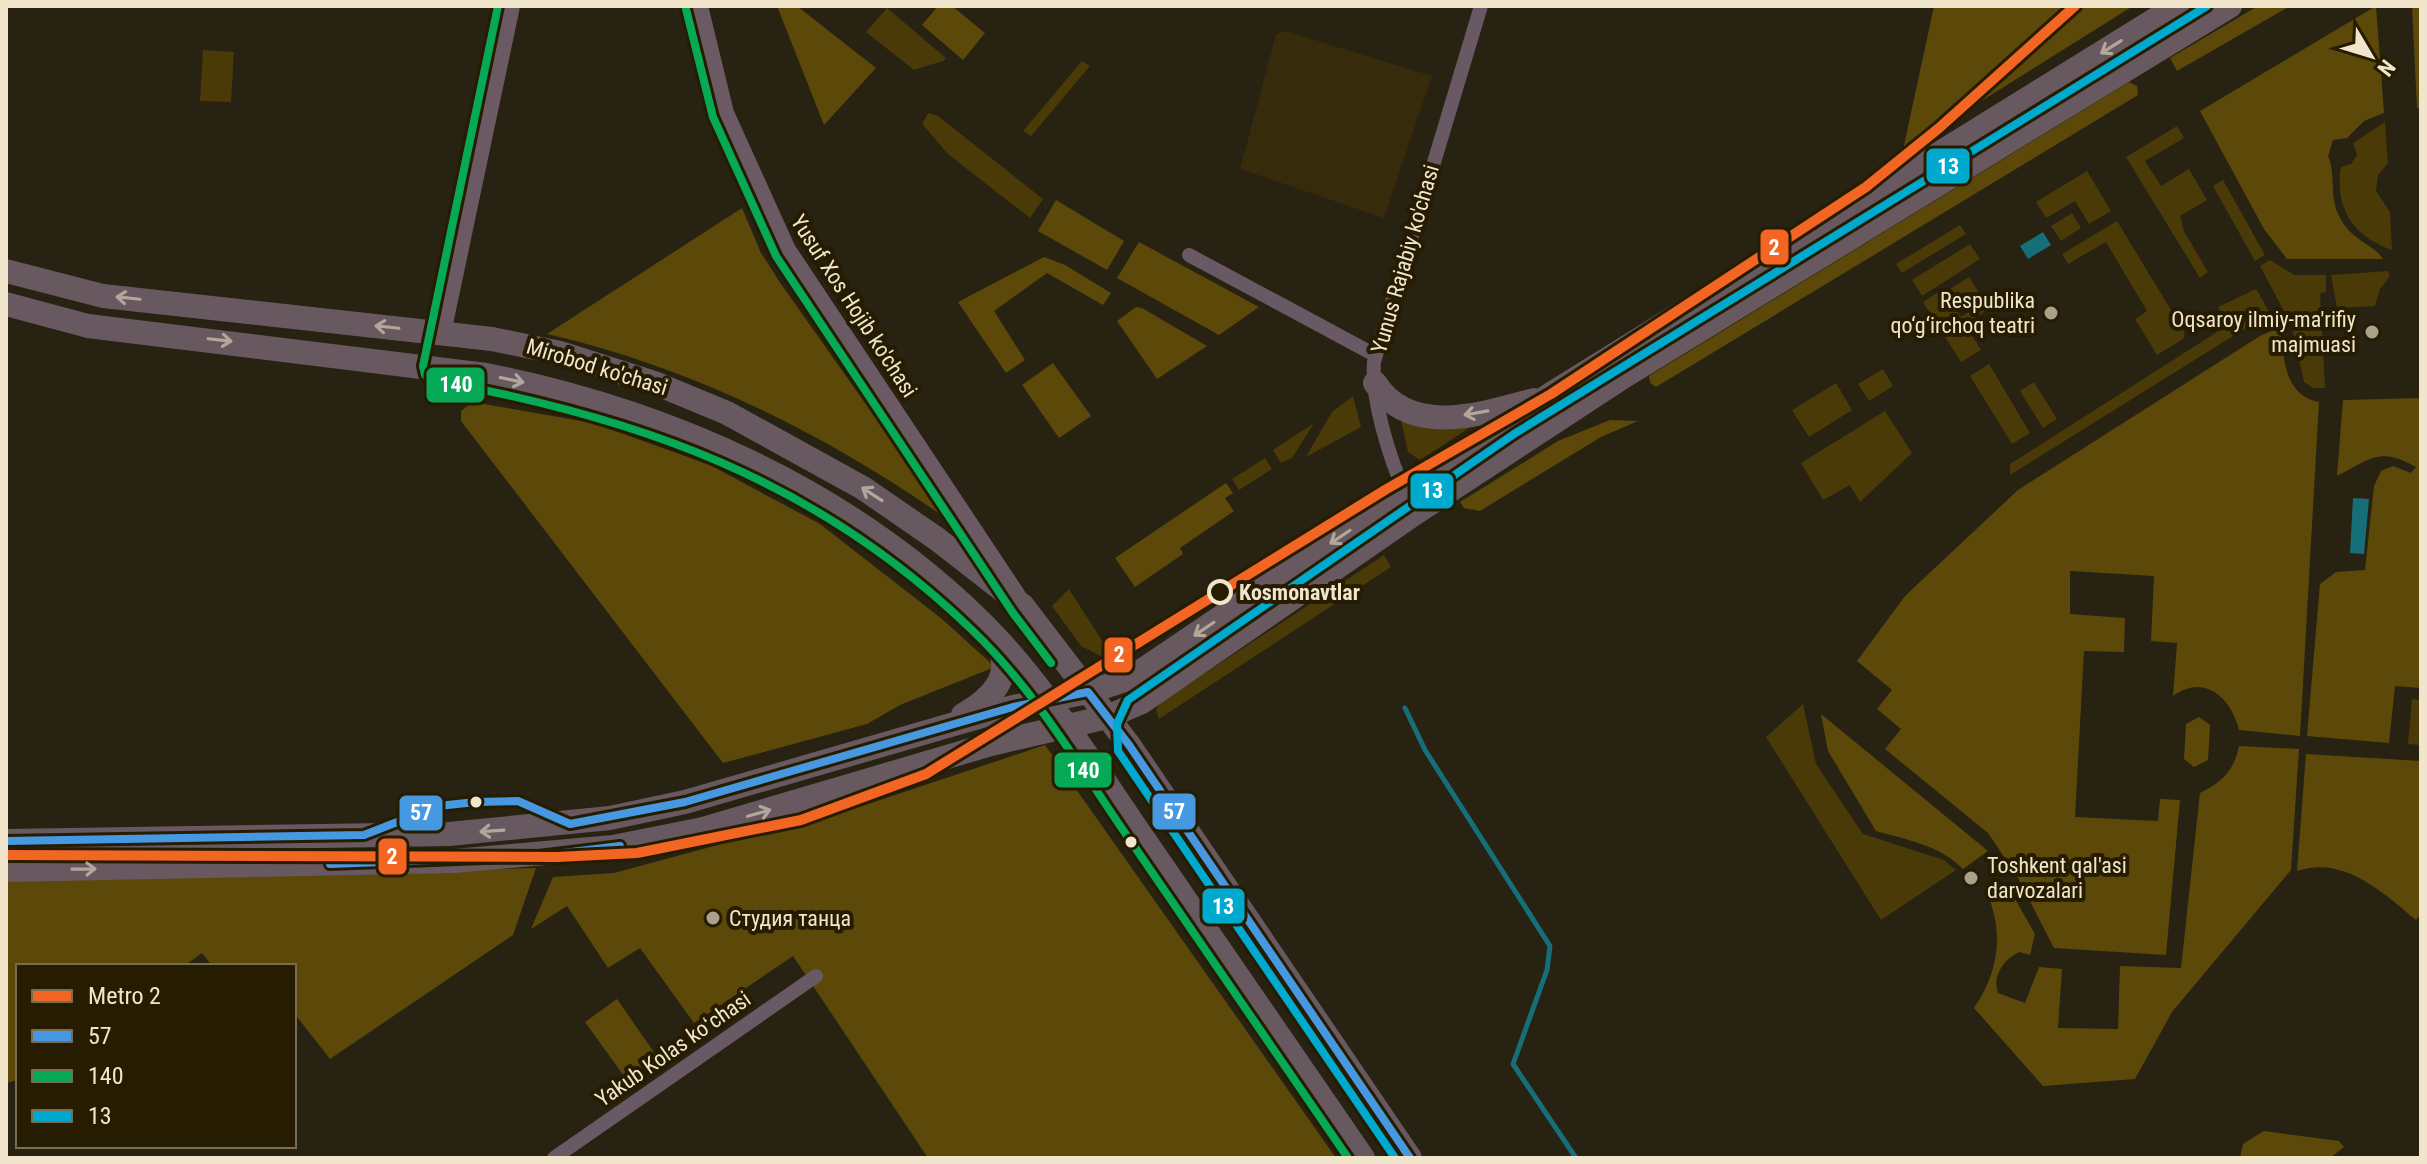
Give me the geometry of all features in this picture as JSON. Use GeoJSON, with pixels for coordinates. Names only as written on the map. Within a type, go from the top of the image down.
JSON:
{"type":"FeatureCollection","features":[{"type":"Feature","properties":{"kind":"main road"},"geometry":{"type":"LineString","coordinates":[[435,368],[508,14],[522,6]]}},
{"type":"Feature","properties":{"kind":"main road","name":"Yusuf Xos Hojib ko'chasi"},"geometry":{"type":"LineString","coordinates":[[698,6],[724,113],[786,250],[1023,606]]}},
{"type":"Feature","properties":{"kind":"main road"},"geometry":{"type":"LineString","coordinates":[[6,870],[454,861],[589,851],[689,832],[991,744],[1107,717],[1142,702],[1551,394],[2177,6]]}},
{"type":"Feature","properties":{"kind":"main road"},"geometry":{"type":"LineString","coordinates":[[6,841],[436,834],[570,824],[685,802],[937,729],[1045,700],[1088,692],[1131,678],[1411,502],[1623,377],[2230,6]]}},
{"type":"Feature","properties":{"kind":"main road","name":"Mirobod ko'chasi"},"geometry":{"type":"LineString","coordinates":[[6,271],[103,296],[510,341],[560,353],[657,384],[727,413],[794,447],[873,494],[1023,606],[1129,745],[1410,1158]]}},
{"type":"Feature","properties":{"kind":"main road","name":"Mirobod ko'chasi"},"geometry":{"type":"LineString","coordinates":[[6,304],[88,326],[486,375],[575,395],[643,415],[784,479],[873,536],[934,581],[990,631],[1095,768],[1363,1158]]}},
{"type":"Feature","properties":{"kind":"main road"},"geometry":{"type":"LineString","coordinates":[[1375,383],[1399,409],[1432,417],[1480,413],[1551,394]]}},
{"type":"Feature","properties":{"kind":"main road"},"geometry":{"type":"LineString","coordinates":[[937,729],[982,703],[1001,680],[1003,658],[990,631]]}},
{"type":"Feature","properties":{"kind":"main road"},"geometry":{"type":"LineString","coordinates":[[1095,768],[1095,755],[1107,717],[1131,678]]}},
{"type":"Feature","properties":{"kind":"main road"},"geometry":{"type":"LineString","coordinates":[[1064,727],[1088,692]]}},
{"type":"Feature","properties":{"kind":"main road"},"geometry":{"type":"LineString","coordinates":[[1129,745],[1130,722],[1142,702]]}},
{"type":"Feature","properties":{"kind":"street","name":"Yunus Rajabiy ko'chasi"},"geometry":{"type":"LineString","coordinates":[[1411,502],[1392,464],[1375,383],[1375,355],[1481,6]]}},
{"type":"Feature","properties":{"kind":"street"},"geometry":{"type":"LineString","coordinates":[[1189,255],[1375,355]]}},
{"type":"Feature","properties":{"kind":"street","name":"Yakub Kolas koʻchasi"},"geometry":{"type":"LineString","coordinates":[[554,1158],[816,976]]}},
{"type":"Feature","properties":{"kind":"shaded area"},"geometry":{"type":"Polygon","coordinates":[[[777,6],[797,6],[876,68],[824,125],[777,6]]]}},
{"type":"Feature","properties":{"kind":"shaded area"},"geometry":{"type":"Polygon","coordinates":[[[938,6],[952,6],[985,33],[963,60],[922,25],[938,6]]]}},
{"type":"Feature","properties":{"kind":"shaded area"},"geometry":{"type":"Polygon","coordinates":[[[1934,6],[2133,6],[1903,150],[1934,6]]]}},
{"type":"Feature","properties":{"kind":"shaded area"},"geometry":{"type":"Polygon","coordinates":[[[2258,6],[2290,6],[2177,71],[2170,58],[2258,6]]]}},
{"type":"Feature","properties":{"kind":"shaded area"},"geometry":{"type":"Polygon","coordinates":[[[2376,6],[2384,113],[2364,121],[2347,138],[2333,140],[2328,156],[2339,216],[2349,231],[2383,259],[2287,259],[2264,229],[2200,111],[2376,6]]]}},
{"type":"Feature","properties":{"kind":"shaded area"},"geometry":{"type":"Polygon","coordinates":[[[2412,6],[2421,6],[2421,108],[2417,108],[2412,6]]]}},
{"type":"Feature","properties":{"kind":"shaded area"},"geometry":{"type":"Polygon","coordinates":[[[887,8],[946,58],[914,70],[866,32],[887,8]]]}},
{"type":"Feature","properties":{"kind":"shaded area"},"geometry":{"type":"Polygon","coordinates":[[[1286,31],[1432,76],[1384,218],[1240,169],[1276,34],[1286,31]]]}},
{"type":"Feature","properties":{"kind":"shaded area"},"geometry":{"type":"Polygon","coordinates":[[[203,50],[234,52],[231,102],[200,101],[203,50]]]}},
{"type":"Feature","properties":{"kind":"shaded area"},"geometry":{"type":"Polygon","coordinates":[[[1082,61],[1090,66],[1031,136],[1023,131],[1082,61]]]}},
{"type":"Feature","properties":{"kind":"shaded area"},"geometry":{"type":"Polygon","coordinates":[[[2129,82],[2137,86],[2138,95],[1656,387],[1650,383],[1649,376],[2129,82]]]}},
{"type":"Feature","properties":{"kind":"shaded area"},"geometry":{"type":"Polygon","coordinates":[[[928,113],[938,116],[1043,199],[1030,218],[949,155],[922,124],[928,113]]]}},
{"type":"Feature","properties":{"kind":"shaded area"},"geometry":{"type":"Polygon","coordinates":[[[2385,122],[2388,163],[2378,175],[2376,191],[2390,212],[2392,250],[2367,237],[2349,219],[2340,182],[2341,167],[2351,164],[2357,155],[2353,143],[2385,122]]]}},
{"type":"Feature","properties":{"kind":"shaded area"},"geometry":{"type":"Polygon","coordinates":[[[2177,126],[2184,138],[2145,161],[2161,186],[2189,169],[2207,200],[2180,216],[2184,231],[2208,272],[2200,278],[2126,157],[2177,126]]]}},
{"type":"Feature","properties":{"kind":"shaded area"},"geometry":{"type":"Polygon","coordinates":[[[2087,171],[2111,211],[2089,224],[2075,201],[2046,218],[2036,202],[2087,171]]]}},
{"type":"Feature","properties":{"kind":"shaded area"},"geometry":{"type":"Polygon","coordinates":[[[2223,180],[2265,255],[2255,261],[2213,186],[2223,180]]]}},
{"type":"Feature","properties":{"kind":"shaded area"},"geometry":{"type":"Polygon","coordinates":[[[1056,200],[1124,241],[1107,270],[1038,231],[1056,200]]]}},
{"type":"Feature","properties":{"kind":"shaded area"},"geometry":{"type":"Polygon","coordinates":[[[742,208],[761,253],[781,284],[947,519],[854,459],[756,407],[653,365],[547,334],[742,208]]]}},
{"type":"Feature","properties":{"kind":"shaded area"},"geometry":{"type":"Polygon","coordinates":[[[2072,213],[2081,228],[2061,241],[2051,226],[2072,213]]]}},
{"type":"Feature","properties":{"kind":"shaded area"},"geometry":{"type":"Polygon","coordinates":[[[2117,221],[2185,333],[2183,339],[2157,355],[2135,319],[2147,311],[2106,242],[2068,264],[2062,254],[2117,221]]]}},
{"type":"Feature","properties":{"kind":"shaded area"},"geometry":{"type":"Polygon","coordinates":[[[1960,225],[1966,234],[1902,273],[1896,264],[1960,225]]]}},
{"type":"Feature","properties":{"kind":"shaded area"},"geometry":{"type":"Polygon","coordinates":[[[1139,242],[1259,307],[1219,335],[1117,278],[1139,242]]]}},
{"type":"Feature","properties":{"kind":"shaded area"},"geometry":{"type":"Polygon","coordinates":[[[1970,244],[1980,259],[1922,296],[1912,280],[1970,244]]]}},
{"type":"Feature","properties":{"kind":"shaded area"},"geometry":{"type":"Polygon","coordinates":[[[1044,257],[1065,265],[1111,293],[1103,305],[1047,273],[994,311],[1025,360],[1006,373],[958,302],[1044,257]]]}},
{"type":"Feature","properties":{"kind":"shaded area"},"geometry":{"type":"Polygon","coordinates":[[[2270,260],[2294,275],[2326,275],[2326,292],[2320,293],[2325,388],[2313,388],[2304,382],[2292,326],[2260,266],[2270,260]]]}},
{"type":"Feature","properties":{"kind":"shaded area"},"geometry":{"type":"Polygon","coordinates":[[[2388,271],[2390,276],[2380,289],[2375,306],[2337,308],[2331,275],[2388,271]]]}},
{"type":"Feature","properties":{"kind":"shaded area"},"geometry":{"type":"Polygon","coordinates":[[[1969,277],[1979,293],[1960,304],[1950,289],[1969,277]]]}},
{"type":"Feature","properties":{"kind":"shaded area"},"geometry":{"type":"Polygon","coordinates":[[[1943,289],[1961,317],[2001,292],[2005,299],[1965,324],[1981,350],[1961,362],[1923,302],[1943,289]]]}},
{"type":"Feature","properties":{"kind":"shaded area"},"geometry":{"type":"Polygon","coordinates":[[[2256,289],[2270,313],[2010,475],[2010,464],[2228,325],[2218,307],[2256,289]]]}},
{"type":"Feature","properties":{"kind":"shaded area"},"geometry":{"type":"Polygon","coordinates":[[[1136,307],[1207,346],[1157,379],[1117,321],[1136,307]]]}},
{"type":"Feature","properties":{"kind":"shaded area"},"geometry":{"type":"Polygon","coordinates":[[[2281,327],[2285,363],[2292,383],[2307,398],[2319,402],[2300,736],[2239,730],[2223,699],[2206,688],[2196,687],[2173,696],[2177,643],[2151,641],[2154,576],[2070,571],[2070,614],[2125,618],[2124,652],[2084,651],[2075,817],[2158,821],[2160,799],[2180,800],[2166,955],[2054,948],[2017,876],[1988,833],[1885,749],[1901,729],[1877,709],[1892,690],[1857,661],[1905,596],[2018,490],[2260,336],[2281,327]]]}},
{"type":"Feature","properties":{"kind":"shaded area"},"geometry":{"type":"Polygon","coordinates":[[[1053,363],[1091,416],[1059,438],[1022,385],[1053,363]]]}},
{"type":"Feature","properties":{"kind":"shaded area"},"geometry":{"type":"Polygon","coordinates":[[[1989,364],[2030,433],[2012,444],[1970,376],[1989,364]]]}},
{"type":"Feature","properties":{"kind":"shaded area"},"geometry":{"type":"Polygon","coordinates":[[[1883,369],[1893,386],[1869,401],[1858,384],[1883,369]]]}},
{"type":"Feature","properties":{"kind":"shaded area"},"geometry":{"type":"Polygon","coordinates":[[[2034,382],[2057,419],[2043,428],[2020,391],[2034,382]]]}},
{"type":"Feature","properties":{"kind":"shaded area"},"geometry":{"type":"Polygon","coordinates":[[[1836,383],[1852,410],[1809,437],[1792,410],[1836,383]]]}},
{"type":"Feature","properties":{"kind":"shaded area"},"geometry":{"type":"Polygon","coordinates":[[[1353,396],[1361,427],[1306,457],[1332,412],[1353,396]]]}},
{"type":"Feature","properties":{"kind":"shaded area"},"geometry":{"type":"Polygon","coordinates":[[[2421,398],[2421,688],[2395,686],[2389,743],[2307,736],[2320,584],[2336,572],[2365,570],[2374,486],[2381,471],[2393,466],[2411,473],[2416,467],[2393,457],[2375,457],[2337,476],[2343,400],[2421,398]]]}},
{"type":"Feature","properties":{"kind":"shaded area"},"geometry":{"type":"Polygon","coordinates":[[[473,402],[593,423],[710,465],[820,524],[942,619],[995,667],[900,705],[867,724],[723,763],[461,421],[461,411],[473,402]]]}},
{"type":"Feature","properties":{"kind":"shaded area"},"geometry":{"type":"Polygon","coordinates":[[[1885,411],[1912,453],[1860,502],[1850,485],[1823,500],[1801,463],[1885,411]]]}},
{"type":"Feature","properties":{"kind":"shaded area"},"geometry":{"type":"Polygon","coordinates":[[[1483,419],[1420,460],[1408,452],[1401,420],[1483,419]]]}},
{"type":"Feature","properties":{"kind":"shaded area"},"geometry":{"type":"Polygon","coordinates":[[[1610,420],[1638,421],[1601,437],[1480,511],[1464,508],[1460,502],[1558,441],[1610,420]]]}},
{"type":"Feature","properties":{"kind":"shaded area"},"geometry":{"type":"Polygon","coordinates":[[[1314,423],[1292,458],[1281,463],[1273,450],[1314,423]]]}},
{"type":"Feature","properties":{"kind":"shaded area"},"geometry":{"type":"Polygon","coordinates":[[[1265,458],[1272,469],[1239,490],[1232,479],[1265,458]]]}},
{"type":"Feature","properties":{"kind":"shaded area"},"geometry":{"type":"Polygon","coordinates":[[[1226,483],[1233,493],[1225,498],[1234,511],[1180,548],[1183,554],[1135,587],[1115,558],[1226,483]]]}},
{"type":"Feature","properties":{"kind":"shaded area"},"geometry":{"type":"Polygon","coordinates":[[[1384,555],[1391,567],[1159,719],[1156,710],[1160,703],[1384,555]]]}},
{"type":"Feature","properties":{"kind":"shaded area"},"geometry":{"type":"Polygon","coordinates":[[[1069,589],[1117,664],[1081,646],[1052,606],[1069,589]]]}},
{"type":"Feature","properties":{"kind":"shaded area"},"geometry":{"type":"Polygon","coordinates":[[[2412,699],[2421,700],[2421,745],[2408,744],[2412,699]]]}},
{"type":"Feature","properties":{"kind":"shaded area"},"geometry":{"type":"Polygon","coordinates":[[[1803,704],[1816,764],[1863,834],[1944,860],[1956,870],[1881,920],[1766,737],[1803,704]]]}},
{"type":"Feature","properties":{"kind":"shaded area"},"geometry":{"type":"Polygon","coordinates":[[[1821,714],[1988,851],[1963,869],[1933,849],[1876,831],[1828,751],[1821,714]]]}},
{"type":"Feature","properties":{"kind":"shaded area"},"geometry":{"type":"Polygon","coordinates":[[[2199,717],[2210,725],[2208,760],[2194,767],[2184,759],[2186,724],[2199,717]]]}},
{"type":"Feature","properties":{"kind":"shaded area"},"geometry":{"type":"Polygon","coordinates":[[[1045,745],[1336,1158],[928,1158],[793,956],[694,1023],[640,948],[608,968],[567,906],[531,929],[553,877],[614,873],[859,807],[1045,745]]]}},
{"type":"Feature","properties":{"kind":"shaded area"},"geometry":{"type":"Polygon","coordinates":[[[2239,746],[2299,749],[2291,870],[2172,1012],[2135,1079],[2043,1086],[1974,1008],[1989,980],[1996,952],[1996,923],[1987,893],[2006,883],[2035,934],[2030,955],[2019,952],[2000,969],[1996,981],[1998,993],[2025,1003],[2039,967],[2062,969],[2058,1028],[2118,1029],[2120,966],[2181,968],[2200,793],[2226,775],[2239,746]]]}},
{"type":"Feature","properties":{"kind":"shaded area"},"geometry":{"type":"Polygon","coordinates":[[[2306,754],[2421,761],[2421,914],[2416,920],[2376,888],[2346,872],[2314,867],[2297,871],[2306,754]]]}},
{"type":"Feature","properties":{"kind":"shaded area"},"geometry":{"type":"Polygon","coordinates":[[[536,868],[513,935],[330,1059],[296,1016],[296,964],[210,964],[202,953],[187,964],[16,964],[16,1080],[6,1083],[6,880],[536,868]]]}},
{"type":"Feature","properties":{"kind":"shaded area"},"geometry":{"type":"Polygon","coordinates":[[[617,999],[660,1061],[629,1083],[585,1022],[617,999]]]}},
{"type":"Feature","properties":{"kind":"shaded area"},"geometry":{"type":"Polygon","coordinates":[[[2264,1131],[2339,1141],[2344,1147],[2330,1158],[2240,1158],[2243,1144],[2264,1131]]]}},
{"type":"Feature","properties":{"kind":"water"},"geometry":{"type":"Polygon","coordinates":[[[2043,232],[2051,245],[2028,259],[2020,246],[2043,232]]]}},
{"type":"Feature","properties":{"kind":"water"},"geometry":{"type":"Polygon","coordinates":[[[2353,498],[2369,499],[2364,554],[2350,553],[2353,498]]]}},
{"type":"Feature","properties":{"kind":"waterway"},"geometry":{"type":"LineString","coordinates":[[1405,708],[1425,750],[1550,946],[1547,970],[1513,1064],[1576,1158]]}},
{"type":"Feature","properties":{"kind":"metro line","name":"2"},"geometry":{"type":"LineString","coordinates":[[6,855],[557,857],[637,853],[801,820],[926,774],[1385,490],[1551,394],[1866,187],[1939,128],[2075,6]]}},
{"type":"Feature","properties":{"kind":"transit line","name":"140"},"geometry":{"type":"LineString","coordinates":[[498,6],[423,366],[425,375],[432,380],[582,414],[653,436],[722,463],[788,495],[851,533],[913,578],[996,654],[1038,706],[1348,1158]]}},
{"type":"Feature","properties":{"kind":"transit line","name":"13"},"geometry":{"type":"LineString","coordinates":[[1395,1158],[1118,751],[1117,724],[1128,700],[1514,434],[2207,6]]}},
{"type":"Feature","properties":{"kind":"transit line","name":"140"},"geometry":{"type":"LineString","coordinates":[[686,9],[713,117],[776,256],[1013,613],[1051,663]]}},
{"type":"Feature","properties":{"kind":"transit line","name":"57"},"geometry":{"type":"LineString","coordinates":[[6,841],[364,835],[438,806],[476,802],[518,801],[570,824],[685,802],[1013,707],[1088,692],[1129,745],[1410,1158]]}},
{"type":"Feature","properties":{"kind":"transit line","name":"57"},"geometry":{"type":"LineString","coordinates":[[330,864],[539,856],[620,846]]}},
{"type":"Feature","properties":{"kind":"place","name":"Respublika qo‘g‘irchoq teatri"},"geometry":{"type":"Point","coordinates":[2051,313]}},
{"type":"Feature","properties":{"kind":"place","name":"Oqsaroy ilmiy-ma'rifiy majmuasi"},"geometry":{"type":"Point","coordinates":[2372,332]}},
{"type":"Feature","properties":{"kind":"place","name":"Kosmonavtlar"},"geometry":{"type":"Point","coordinates":[1220,592]}},
{"type":"Feature","properties":{"kind":"place","name":"Toshkent qal'asi darvozalari"},"geometry":{"type":"Point","coordinates":[1971,878]}},
{"type":"Feature","properties":{"kind":"place","name":"Студия танца"},"geometry":{"type":"Point","coordinates":[713,918]}}]}
